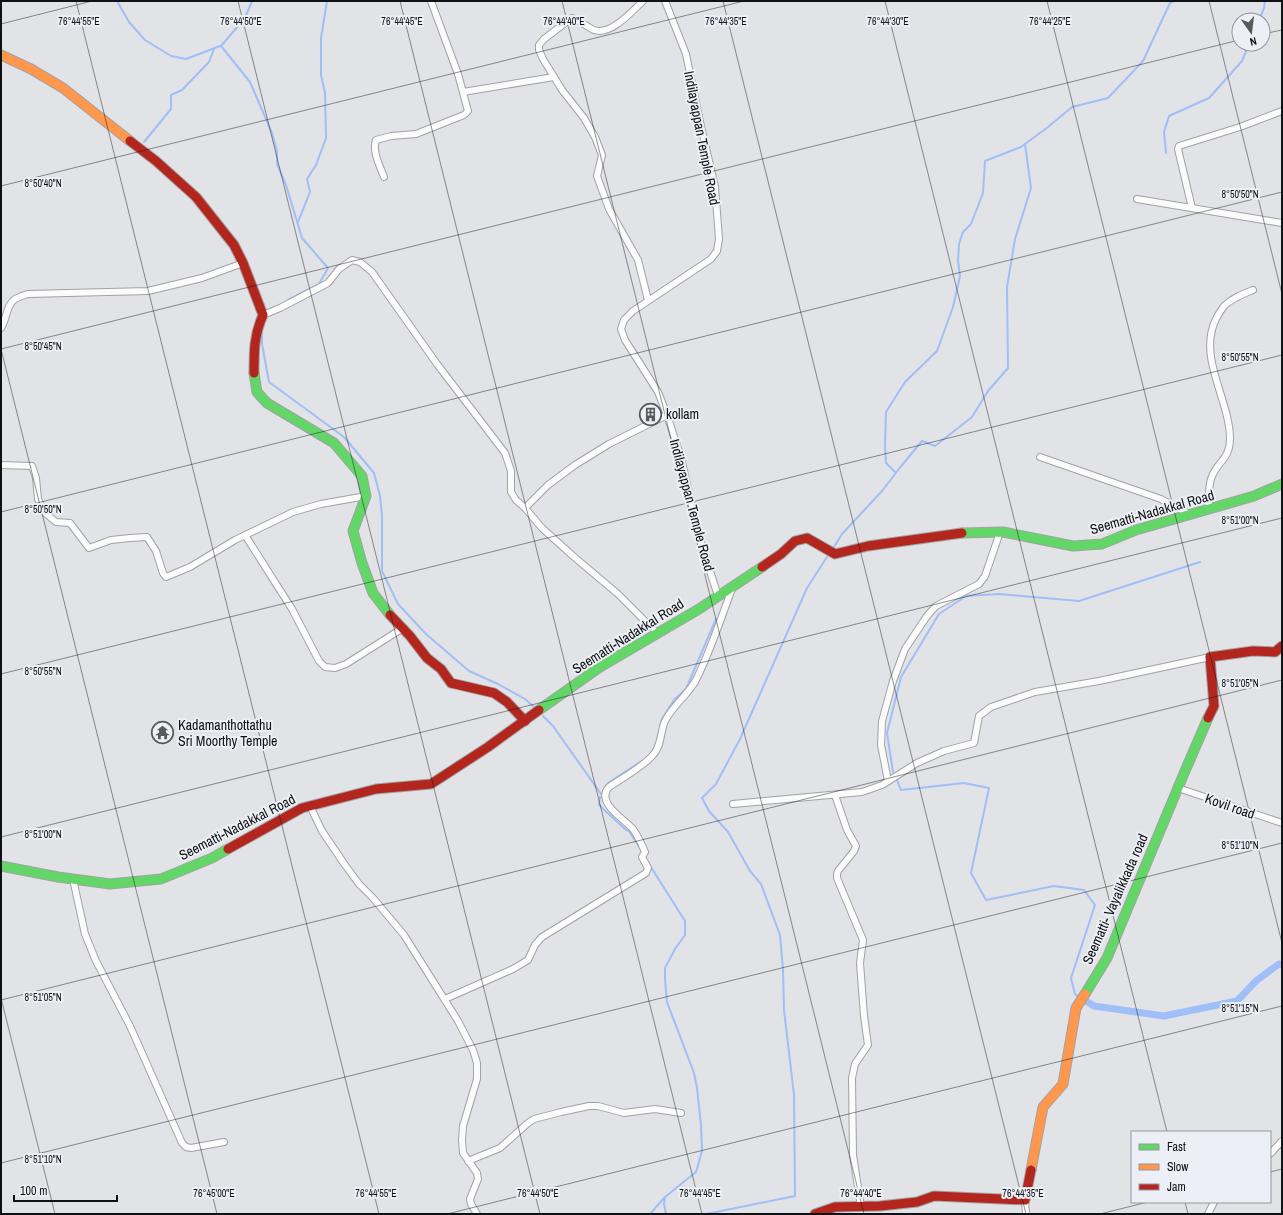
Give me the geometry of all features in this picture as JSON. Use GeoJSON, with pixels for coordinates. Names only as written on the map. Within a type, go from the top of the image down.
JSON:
{"type":"FeatureCollection","features":[{"type":"Feature","properties":{"kind":"street"},"geometry":{"type":"LineString","coordinates":[[384,177],[375,151],[374,144],[376,140],[391,136],[416,134],[464,115],[468,111],[458,74],[431,1]]}},
{"type":"Feature","properties":{"kind":"street"},"geometry":{"type":"LineString","coordinates":[[643,1],[616,26],[604,30],[595,30],[581,21],[572,18],[544,39],[538,50],[554,77],[574,107],[584,118],[595,137],[602,155],[597,176],[609,209],[638,260],[648,300]]}},
{"type":"Feature","properties":{"kind":"street","name":"Indilayappan Temple Road"},"geometry":{"type":"LineString","coordinates":[[665,1],[686,54],[715,187],[718,239],[717,251],[711,259],[633,311],[624,320],[622,329],[625,340],[658,392],[667,415],[681,458],[700,540],[718,596]]}},
{"type":"Feature","properties":{"kind":"street"},"geometry":{"type":"LineString","coordinates":[[1,55],[31,69],[63,88],[156,161],[196,198],[234,245],[243,263],[262,315],[257,328],[254,350],[254,375],[257,392],[267,402],[334,443],[362,476],[366,496],[353,531],[362,563],[373,593],[427,658],[441,669],[451,683],[494,693],[507,702],[525,721]]}},
{"type":"Feature","properties":{"kind":"street"},"geometry":{"type":"LineString","coordinates":[[463,92],[554,77]]}},
{"type":"Feature","properties":{"kind":"street"},"geometry":{"type":"LineString","coordinates":[[1192,208],[1178,149],[1179,146],[1240,127],[1282,111]]}},
{"type":"Feature","properties":{"kind":"street"},"geometry":{"type":"LineString","coordinates":[[1137,199],[1282,223]]}},
{"type":"Feature","properties":{"kind":"street"},"geometry":{"type":"LineString","coordinates":[[262,315],[280,308],[328,283],[339,269],[352,260],[360,262],[372,272],[437,364],[505,453],[511,471],[511,492],[516,500],[542,528],[618,594],[657,633]]}},
{"type":"Feature","properties":{"kind":"street"},"geometry":{"type":"LineString","coordinates":[[1,328],[9,306],[14,299],[28,294],[148,291],[202,278],[243,263]]}},
{"type":"Feature","properties":{"kind":"street"},"geometry":{"type":"LineString","coordinates":[[1209,509],[1209,488],[1211,478],[1218,466],[1226,458],[1229,450],[1230,439],[1229,425],[1211,355],[1210,340],[1214,325],[1223,307],[1236,297],[1253,290]]}},
{"type":"Feature","properties":{"kind":"street"},"geometry":{"type":"LineString","coordinates":[[525,508],[548,485],[582,461],[609,444],[667,415]]}},
{"type":"Feature","properties":{"kind":"street"},"geometry":{"type":"LineString","coordinates":[[1040,458],[1161,499],[1191,514]]}},
{"type":"Feature","properties":{"kind":"street"},"geometry":{"type":"LineString","coordinates":[[1,465],[32,466],[36,478],[38,499],[45,513],[56,522],[70,523],[88,548],[111,540],[147,537],[156,552],[163,573],[166,577],[190,567],[245,535],[294,512],[321,504],[366,496]]}},
{"type":"Feature","properties":{"kind":"street","name":"Seematti-Nadakkal Road"},"geometry":{"type":"LineString","coordinates":[[1,866],[110,884],[161,879],[212,858],[302,808],[376,789],[431,784],[488,747],[600,667],[718,596],[781,554],[795,541],[808,538],[821,548],[834,554],[868,546],[959,533],[1000,532],[1074,546],[1102,544],[1136,530],[1254,496],[1282,484]]}},
{"type":"Feature","properties":{"kind":"street"},"geometry":{"type":"LineString","coordinates":[[888,781],[881,744],[882,721],[893,681],[905,649],[927,616],[936,606],[979,584],[985,576],[1000,532]]}},
{"type":"Feature","properties":{"kind":"street"},"geometry":{"type":"LineString","coordinates":[[245,535],[289,603],[319,661],[325,667],[334,668],[346,664],[403,628]]}},
{"type":"Feature","properties":{"kind":"street"},"geometry":{"type":"LineString","coordinates":[[445,999],[513,969],[528,960],[535,945],[542,937],[646,873],[648,868],[642,857],[645,852],[634,830],[612,810],[606,801],[606,790],[608,787],[644,763],[659,747],[664,722],[692,687],[701,669],[733,586]]}},
{"type":"Feature","properties":{"kind":"street"},"geometry":{"type":"LineString","coordinates":[[733,804],[862,792],[882,785],[917,763],[944,751],[974,743],[979,716],[991,707],[1035,692],[1099,681],[1210,657],[1253,651],[1274,652],[1282,646]]}},
{"type":"Feature","properties":{"kind":"street","name":"Seematti- Vayalikkada road"},"geometry":{"type":"LineString","coordinates":[[1025,1200],[1043,1107],[1063,1084],[1076,1008],[1107,958],[1214,706],[1210,657]]}},
{"type":"Feature","properties":{"kind":"street","name":"Kovil road"},"geometry":{"type":"LineString","coordinates":[[1178,788],[1282,823]]}},
{"type":"Feature","properties":{"kind":"street"},"geometry":{"type":"LineString","coordinates":[[835,795],[846,830],[856,846],[854,851],[838,871],[837,878],[863,940],[860,963],[868,1045],[853,1070],[852,1078],[853,1155],[861,1207]]}},
{"type":"Feature","properties":{"kind":"street"},"geometry":{"type":"LineString","coordinates":[[310,806],[322,831],[345,865],[359,884],[404,935],[445,999],[473,1050],[477,1064],[477,1079],[463,1126],[463,1153],[477,1173],[478,1179],[470,1199],[477,1214]]}},
{"type":"Feature","properties":{"kind":"street"},"geometry":{"type":"LineString","coordinates":[[73,879],[85,934],[108,986],[130,1026],[182,1143],[186,1148],[191,1148],[224,1142]]}},
{"type":"Feature","properties":{"kind":"street"},"geometry":{"type":"LineString","coordinates":[[468,1161],[500,1148],[534,1119],[561,1112],[589,1106],[598,1106],[624,1113],[656,1109],[681,1113]]}},
{"type":"Feature","properties":{"kind":"street"},"geometry":{"type":"LineString","coordinates":[[1271,1153],[1282,1141]]}},
{"type":"Feature","properties":{"kind":"street"},"geometry":{"type":"LineString","coordinates":[[815,1214],[834,1207],[880,1206],[917,1202],[934,1196],[1025,1200],[1026,1214]]}},
{"type":"Feature","properties":{"kind":"street"},"geometry":{"type":"LineString","coordinates":[[1208,1214],[1214,1203]]}},
{"type":"Feature","properties":{"kind":"waterway"},"geometry":{"type":"LineString","coordinates":[[117,1],[129,22],[145,40],[171,56],[186,59],[220,46]]}},
{"type":"Feature","properties":{"kind":"waterway"},"geometry":{"type":"LineString","coordinates":[[252,1],[245,18],[221,46],[250,82],[272,133],[277,151],[277,164],[286,185],[302,238],[328,268],[319,284],[288,300]]}},
{"type":"Feature","properties":{"kind":"waterway"},"geometry":{"type":"LineString","coordinates":[[298,222],[310,192],[307,179],[316,165],[326,138],[325,93],[321,75],[321,38],[327,1]]}},
{"type":"Feature","properties":{"kind":"waterway"},"geometry":{"type":"LineString","coordinates":[[895,472],[886,463],[886,412],[905,382],[937,351],[953,307],[960,276],[958,261],[959,244],[963,232],[971,224],[983,193],[985,161],[1021,147],[1072,107],[1108,98],[1143,61],[1170,3],[1174,1]]}},
{"type":"Feature","properties":{"kind":"waterway"},"geometry":{"type":"LineString","coordinates":[[1262,12],[1265,1]]}},
{"type":"Feature","properties":{"kind":"waterway"},"geometry":{"type":"LineString","coordinates":[[144,142],[171,109],[171,95],[182,90],[209,62],[214,49]]}},
{"type":"Feature","properties":{"kind":"waterway"},"geometry":{"type":"LineString","coordinates":[[1166,153],[1164,132],[1169,116],[1209,98],[1242,61],[1246,52]]}},
{"type":"Feature","properties":{"kind":"waterway"},"geometry":{"type":"LineString","coordinates":[[834,547],[842,534],[882,491],[922,441],[935,446],[972,417],[988,391],[1008,368],[1007,287],[1015,239],[1031,188],[1025,144]]}},
{"type":"Feature","properties":{"kind":"waterway"},"geometry":{"type":"LineString","coordinates":[[262,326],[262,344],[269,382],[344,437],[374,473],[380,496],[382,515],[382,571],[398,604],[426,634],[469,671],[498,684],[525,699],[534,707]]}},
{"type":"Feature","properties":{"kind":"waterway"},"geometry":{"type":"LineString","coordinates":[[706,1214],[795,1196],[794,1095],[784,1010],[780,935],[761,884],[750,871],[728,832],[709,811],[702,798],[716,784],[740,739],[807,588],[827,557]]}},
{"type":"Feature","properties":{"kind":"waterway"},"geometry":{"type":"LineString","coordinates":[[893,772],[887,733],[901,677],[939,614],[966,596],[999,594],[1079,601],[1200,562]]}},
{"type":"Feature","properties":{"kind":"waterway"},"geometry":{"type":"LineString","coordinates":[[660,726],[662,719],[674,700],[686,689],[716,619]]}},
{"type":"Feature","properties":{"kind":"waterway"},"geometry":{"type":"LineString","coordinates":[[543,716],[553,726],[601,794]]}},
{"type":"Feature","properties":{"kind":"waterway"},"geometry":{"type":"LineString","coordinates":[[603,791],[608,783],[648,757],[656,746]]}},
{"type":"Feature","properties":{"kind":"waterway"},"geometry":{"type":"LineString","coordinates":[[897,780],[901,790],[964,783],[989,788],[971,873],[986,900],[1054,886],[1084,890],[1095,905],[1071,978],[1075,994],[1079,997]]}},
{"type":"Feature","properties":{"kind":"waterway"},"geometry":{"type":"LineString","coordinates":[[600,797],[599,805],[626,830],[629,831],[643,853]]}},
{"type":"Feature","properties":{"kind":"waterway"},"geometry":{"type":"LineString","coordinates":[[649,864],[685,921],[685,935],[675,949],[665,968],[665,979],[667,1002],[694,1073],[701,1125],[702,1151],[696,1172],[665,1197],[664,1204],[666,1214]]}},
{"type":"Feature","properties":{"kind":"waterway"},"geometry":{"type":"LineString","coordinates":[[1086,1001],[1094,1006],[1164,1016],[1237,1001],[1257,980],[1279,964],[1282,965]]}},
{"type":"Feature","properties":{"kind":"waterway"},"geometry":{"type":"LineString","coordinates":[[1271,1156],[1282,1146]]}},
{"type":"Feature","properties":{"kind":"waterway"},"geometry":{"type":"LineString","coordinates":[[650,1214],[664,1198]]}},
{"type":"Feature","properties":{"kind":"waterway"},"geometry":{"type":"LineString","coordinates":[[1211,1214],[1217,1203]]}},
{"type":"Feature","properties":{"kind":"traffic: fast"},"geometry":{"type":"LineString","coordinates":[[254,373],[257,392],[267,403],[334,443],[362,476],[366,496],[353,531],[362,563],[373,593],[390,615]]}},
{"type":"Feature","properties":{"kind":"traffic: fast"},"geometry":{"type":"LineString","coordinates":[[962,533],[1003,532],[1073,546],[1102,544],[1136,530],[1254,496],[1282,484]]}},
{"type":"Feature","properties":{"kind":"traffic: fast"},"geometry":{"type":"LineString","coordinates":[[539,710],[600,667],[699,609],[762,567]]}},
{"type":"Feature","properties":{"kind":"traffic: fast"},"geometry":{"type":"LineString","coordinates":[[1085,994],[1107,958],[1208,718]]}},
{"type":"Feature","properties":{"kind":"traffic: fast"},"geometry":{"type":"LineString","coordinates":[[1,866],[58,877],[110,884],[161,879],[212,858],[228,849]]}},
{"type":"Feature","properties":{"kind":"traffic: slow"},"geometry":{"type":"LineString","coordinates":[[1,55],[31,69],[63,88],[130,141]]}},
{"type":"Feature","properties":{"kind":"traffic: slow"},"geometry":{"type":"LineString","coordinates":[[1031,1170],[1043,1107],[1063,1084],[1076,1008],[1085,994]]}},
{"type":"Feature","properties":{"kind":"traffic: jam"},"geometry":{"type":"LineString","coordinates":[[130,141],[156,161],[196,197],[234,245],[243,263],[263,315],[256,336],[254,350],[254,373]]}},
{"type":"Feature","properties":{"kind":"traffic: jam"},"geometry":{"type":"LineString","coordinates":[[762,567],[781,554],[795,541],[807,538],[835,554],[868,546],[962,533]]}},
{"type":"Feature","properties":{"kind":"traffic: jam"},"geometry":{"type":"LineString","coordinates":[[390,615],[410,636],[427,658],[441,669],[451,683],[494,693],[507,702],[525,721]]}},
{"type":"Feature","properties":{"kind":"traffic: jam"},"geometry":{"type":"LineString","coordinates":[[1208,718],[1214,706],[1210,657],[1253,651],[1275,652],[1282,646]]}},
{"type":"Feature","properties":{"kind":"traffic: jam"},"geometry":{"type":"LineString","coordinates":[[228,849],[302,808],[376,789],[431,784],[488,747],[539,710]]}},
{"type":"Feature","properties":{"kind":"traffic: jam"},"geometry":{"type":"LineString","coordinates":[[815,1214],[835,1207],[880,1206],[917,1202],[934,1196],[1025,1200],[1031,1170]]}},
{"type":"Feature","properties":{"kind":"place","name":"kollam"},"geometry":{"type":"Point","coordinates":[650,414]}},
{"type":"Feature","properties":{"kind":"place","name":"Kadamanthottathu Sri Moorthy Temple"},"geometry":{"type":"Point","coordinates":[163,733]}}]}
